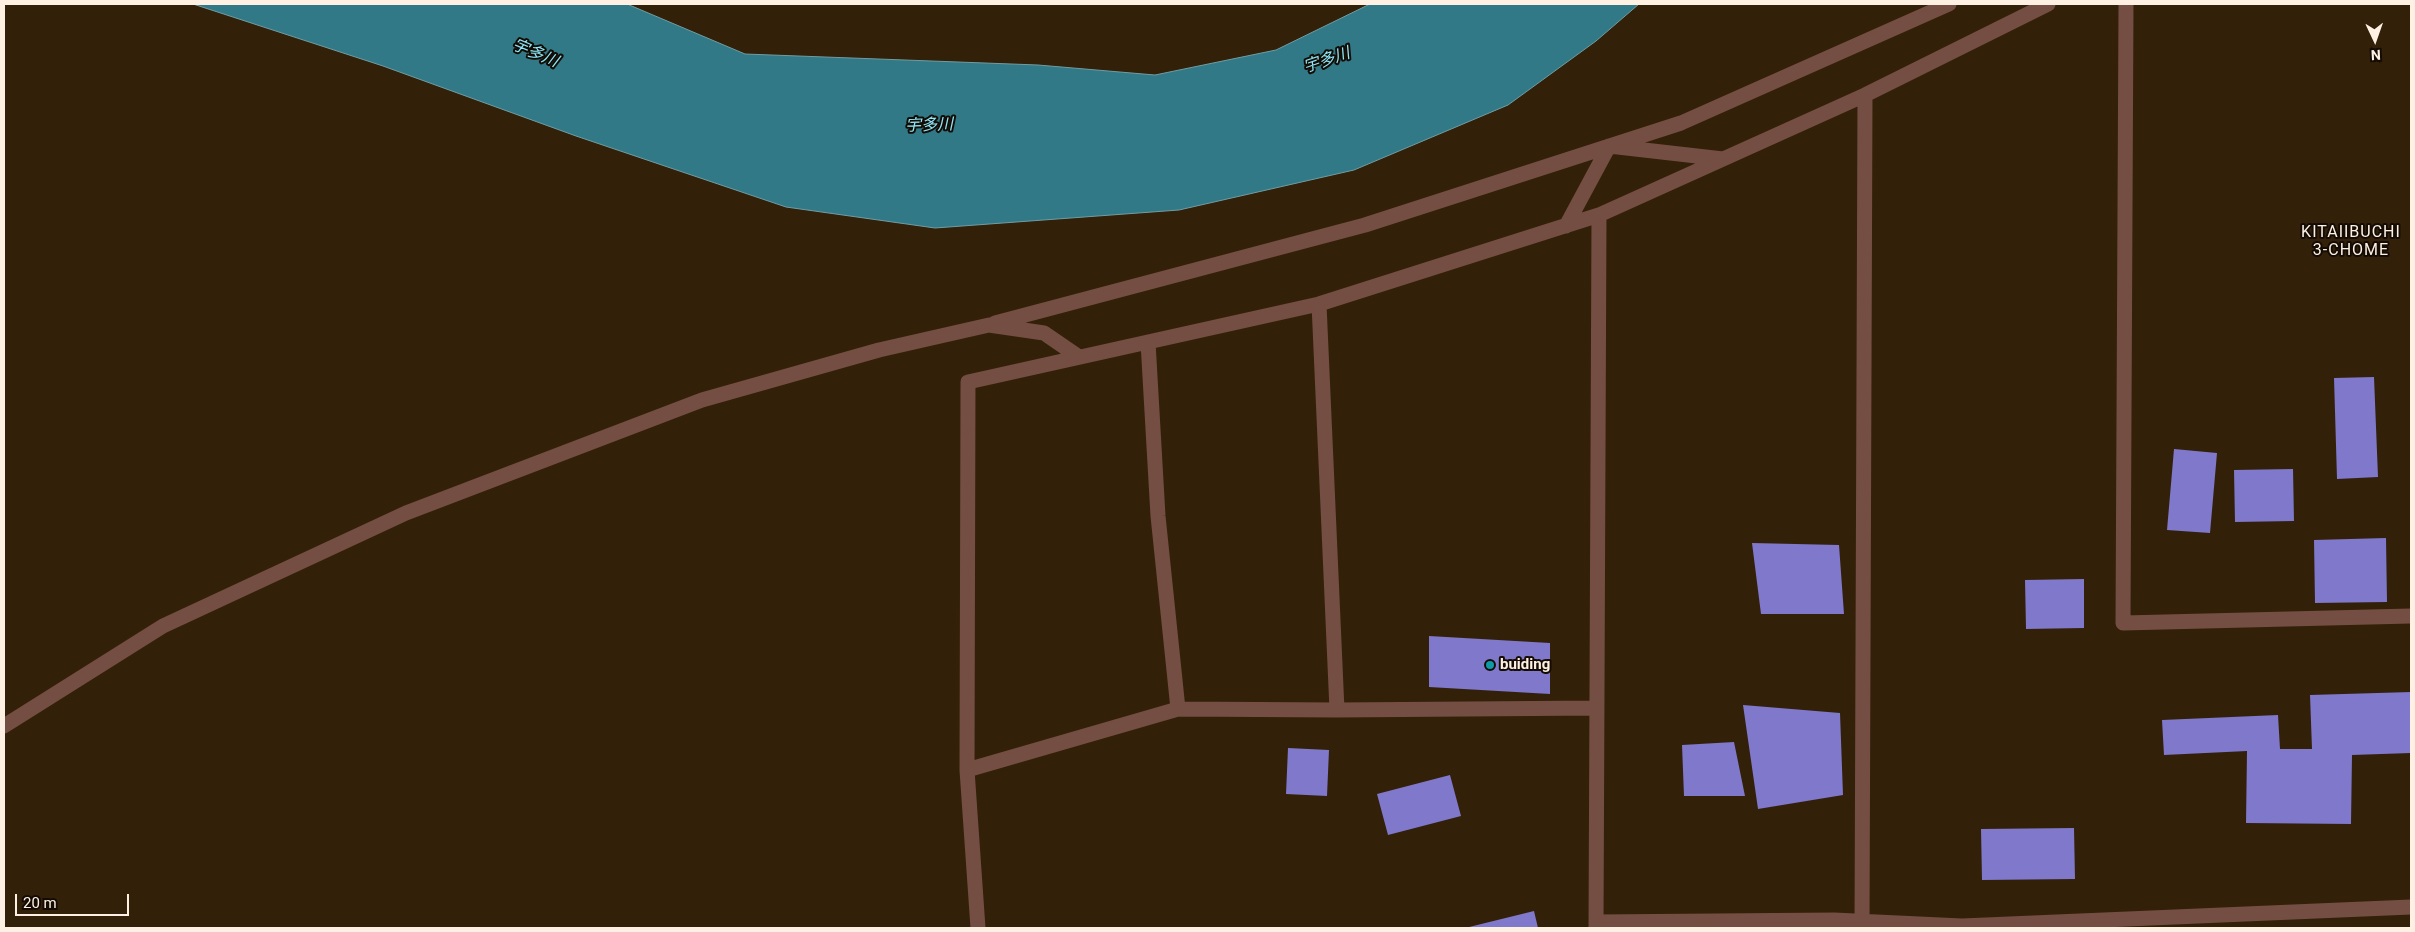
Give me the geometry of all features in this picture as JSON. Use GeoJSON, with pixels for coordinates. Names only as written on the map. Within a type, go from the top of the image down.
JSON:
{"type":"FeatureCollection","features":[{"type":"Feature","properties":{"kind":"street"},"geometry":{"type":"LineString","coordinates":[[4,726],[163,626],[406,513],[702,400],[879,350],[989,325],[1365,225],[1681,123],[1949,4]]}},
{"type":"Feature","properties":{"kind":"street"},"geometry":{"type":"LineString","coordinates":[[978,928],[967,770],[968,382],[1319,304],[1599,215],[1865,96],[2048,4]]}},
{"type":"Feature","properties":{"kind":"street"},"geometry":{"type":"LineString","coordinates":[[2126,4],[2123,623],[2411,616]]}},
{"type":"Feature","properties":{"kind":"street"},"geometry":{"type":"LineString","coordinates":[[1862,925],[1865,96]]}},
{"type":"Feature","properties":{"kind":"street"},"geometry":{"type":"LineString","coordinates":[[1609,146],[1724,159]]}},
{"type":"Feature","properties":{"kind":"street"},"geometry":{"type":"LineString","coordinates":[[1566,226],[1609,146]]}},
{"type":"Feature","properties":{"kind":"street"},"geometry":{"type":"LineString","coordinates":[[1599,215],[1596,925],[1834,920],[1862,925],[1962,926],[2411,907]]}},
{"type":"Feature","properties":{"kind":"street"},"geometry":{"type":"LineString","coordinates":[[1319,304],[1336,710]]}},
{"type":"Feature","properties":{"kind":"street"},"geometry":{"type":"LineString","coordinates":[[989,325],[1044,333],[1079,358]]}},
{"type":"Feature","properties":{"kind":"street"},"geometry":{"type":"LineString","coordinates":[[1148,342],[1158,516],[1178,709]]}},
{"type":"Feature","properties":{"kind":"street"},"geometry":{"type":"LineString","coordinates":[[967,770],[1178,709],[1597,708]]}},
{"type":"Feature","properties":{"kind":"water","name":"宇多川"},"geometry":{"type":"Polygon","coordinates":[[[193,4],[627,4],[745,54],[1038,65],[1155,75],[1276,50],[1370,4],[1639,4],[1596,41],[1508,105],[1354,170],[1179,210],[935,228],[786,207],[576,136],[383,66],[193,4]]]}},
{"type":"Feature","properties":{"kind":"building"},"geometry":{"type":"Polygon","coordinates":[[[2374,377],[2378,477],[2337,479],[2334,378],[2374,377]]]}},
{"type":"Feature","properties":{"kind":"building"},"geometry":{"type":"Polygon","coordinates":[[[2174,449],[2217,453],[2210,533],[2167,530],[2174,449]]]}},
{"type":"Feature","properties":{"kind":"building"},"geometry":{"type":"Polygon","coordinates":[[[2293,469],[2294,521],[2235,522],[2234,470],[2293,469]]]}},
{"type":"Feature","properties":{"kind":"building"},"geometry":{"type":"Polygon","coordinates":[[[2386,538],[2387,602],[2315,603],[2314,540],[2386,538]]]}},
{"type":"Feature","properties":{"kind":"building"},"geometry":{"type":"Polygon","coordinates":[[[1752,543],[1839,545],[1844,614],[1761,614],[1752,543]]]}},
{"type":"Feature","properties":{"kind":"building"},"geometry":{"type":"Polygon","coordinates":[[[2084,579],[2084,628],[2026,629],[2025,580],[2084,579]]]}},
{"type":"Feature","properties":{"kind":"building","name":"buiding"},"geometry":{"type":"Polygon","coordinates":[[[1429,636],[1550,643],[1550,694],[1429,687],[1429,636]]]}},
{"type":"Feature","properties":{"kind":"building"},"geometry":{"type":"Polygon","coordinates":[[[2411,692],[2411,753],[2352,755],[2351,824],[2246,823],[2247,751],[2164,755],[2162,720],[2278,715],[2280,749],[2312,749],[2310,695],[2411,692]]]}},
{"type":"Feature","properties":{"kind":"building"},"geometry":{"type":"Polygon","coordinates":[[[1743,705],[1840,713],[1843,795],[1758,809],[1743,705]]]}},
{"type":"Feature","properties":{"kind":"building"},"geometry":{"type":"Polygon","coordinates":[[[1734,742],[1745,796],[1684,796],[1682,745],[1734,742]]]}},
{"type":"Feature","properties":{"kind":"building"},"geometry":{"type":"Polygon","coordinates":[[[1288,748],[1329,750],[1327,796],[1286,794],[1288,748]]]}},
{"type":"Feature","properties":{"kind":"building"},"geometry":{"type":"Polygon","coordinates":[[[1450,775],[1461,816],[1388,835],[1377,794],[1450,775]]]}},
{"type":"Feature","properties":{"kind":"building"},"geometry":{"type":"Polygon","coordinates":[[[2074,828],[2075,879],[1982,880],[1981,829],[2074,828]]]}},
{"type":"Feature","properties":{"kind":"building"},"geometry":{"type":"Polygon","coordinates":[[[1534,911],[1538,928],[1465,928],[1534,911]]]}},
{"type":"Feature","properties":{"kind":"place","name":"buiding"},"geometry":{"type":"Point","coordinates":[1490,665]}},
{"type":"Feature","properties":{"kind":"district","name":"KITAIIBUCHI 3-CHOME"},"geometry":{"type":"Point","coordinates":[2351,242]}}]}
